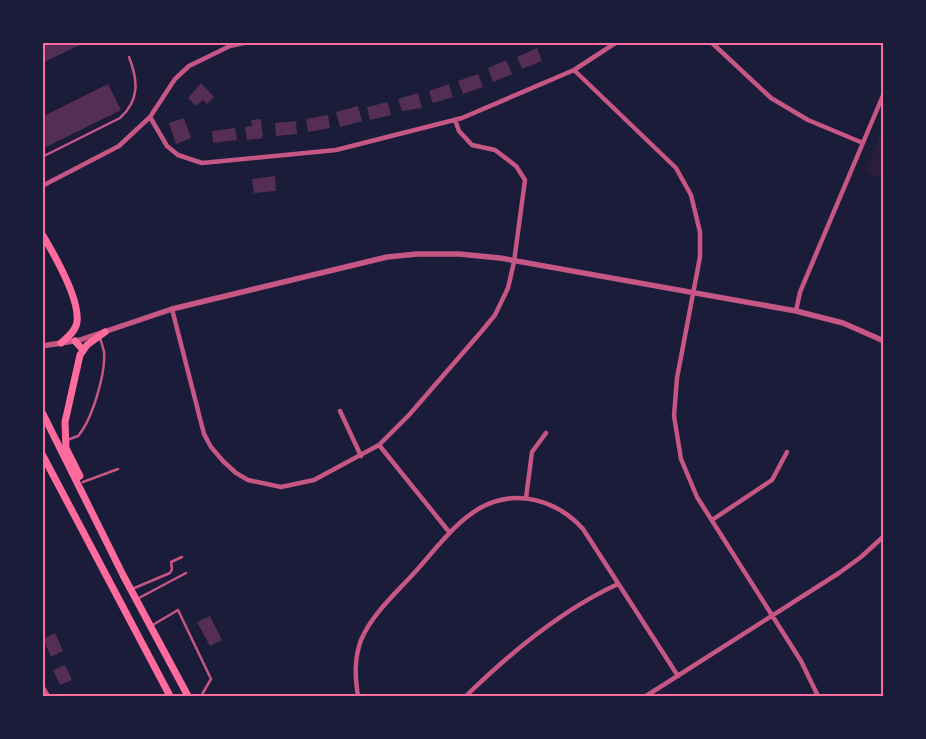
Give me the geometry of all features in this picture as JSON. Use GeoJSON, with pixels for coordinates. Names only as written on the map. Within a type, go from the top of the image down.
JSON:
{"type":"FeatureCollection","features":[{"type":"Feature","properties":{"kind":"main road"},"geometry":{"type":"LineString","coordinates":[[42,234],[70,292],[77,313],[76,326],[61,343]]}},
{"type":"Feature","properties":{"kind":"main road"},"geometry":{"type":"LineString","coordinates":[[90,507],[90,498],[66,448],[65,422],[80,355],[83,350],[102,334]]}},
{"type":"Feature","properties":{"kind":"main road"},"geometry":{"type":"LineString","coordinates":[[75,341],[83,350]]}},
{"type":"Feature","properties":{"kind":"main road"},"geometry":{"type":"LineString","coordinates":[[42,412],[136,600],[188,696]]}},
{"type":"Feature","properties":{"kind":"main road"},"geometry":{"type":"LineString","coordinates":[[42,454],[170,696]]}},
{"type":"Feature","properties":{"kind":"street"},"geometry":{"type":"LineString","coordinates":[[221,42],[224,49]]}},
{"type":"Feature","properties":{"kind":"street"},"geometry":{"type":"LineString","coordinates":[[42,186],[119,146],[150,117],[175,79],[189,66],[224,49],[248,42]]}},
{"type":"Feature","properties":{"kind":"street"},"geometry":{"type":"LineString","coordinates":[[150,117],[167,146],[178,155],[202,163],[336,150],[454,120],[574,70],[616,42]]}},
{"type":"Feature","properties":{"kind":"street"},"geometry":{"type":"LineString","coordinates":[[711,42],[771,98],[808,120],[863,143]]}},
{"type":"Feature","properties":{"kind":"street"},"geometry":{"type":"LineString","coordinates":[[574,70],[647,138],[676,168],[692,195],[700,232],[700,257],[678,378],[674,416],[677,440],[685,474],[801,661],[818,696]]}},
{"type":"Feature","properties":{"kind":"street"},"geometry":{"type":"LineString","coordinates":[[796,311],[800,292],[884,93]]}},
{"type":"Feature","properties":{"kind":"street"},"geometry":{"type":"LineString","coordinates":[[172,308],[204,434],[211,447],[236,473],[263,484],[293,486],[314,480],[379,445],[409,415],[495,315],[508,288],[514,262],[525,180],[516,166],[495,150],[472,144],[459,131],[454,120]]}},
{"type":"Feature","properties":{"kind":"street"},"geometry":{"type":"LineString","coordinates":[[42,346],[75,341],[102,334],[133,320],[172,308],[387,257],[417,254],[459,254],[500,258],[796,311],[843,323],[884,341]]}},
{"type":"Feature","properties":{"kind":"street"},"geometry":{"type":"LineString","coordinates":[[340,411],[361,456]]}},
{"type":"Feature","properties":{"kind":"street"},"geometry":{"type":"LineString","coordinates":[[526,498],[532,452],[546,433]]}},
{"type":"Feature","properties":{"kind":"street"},"geometry":{"type":"LineString","coordinates":[[379,445],[450,533]]}},
{"type":"Feature","properties":{"kind":"street"},"geometry":{"type":"LineString","coordinates":[[712,520],[772,480],[787,452]]}},
{"type":"Feature","properties":{"kind":"street"},"geometry":{"type":"LineString","coordinates":[[358,696],[355,678],[356,660],[368,625],[450,533],[480,508],[494,502],[526,498],[550,503],[576,521],[678,676]]}},
{"type":"Feature","properties":{"kind":"street"},"geometry":{"type":"LineString","coordinates":[[646,696],[861,558],[884,536]]}},
{"type":"Feature","properties":{"kind":"street"},"geometry":{"type":"LineString","coordinates":[[466,696],[508,656],[569,612],[618,584]]}},
{"type":"Feature","properties":{"kind":"street"},"geometry":{"type":"LineString","coordinates":[[42,686],[48,696]]}},
{"type":"Feature","properties":{"kind":"lane"},"geometry":{"type":"LineString","coordinates":[[42,157],[120,118],[127,112],[134,102],[136,90],[134,69],[129,57]]}},
{"type":"Feature","properties":{"kind":"lane"},"geometry":{"type":"LineString","coordinates":[[66,440],[78,436],[91,415],[104,362],[102,334]]}},
{"type":"Feature","properties":{"kind":"lane"},"geometry":{"type":"LineString","coordinates":[[83,482],[118,469]]}},
{"type":"Feature","properties":{"kind":"lane"},"geometry":{"type":"LineString","coordinates":[[131,590],[170,573],[172,569],[171,562],[182,558]]}},
{"type":"Feature","properties":{"kind":"lane"},"geometry":{"type":"LineString","coordinates":[[136,600],[186,573]]}},
{"type":"Feature","properties":{"kind":"lane"},"geometry":{"type":"LineString","coordinates":[[150,626],[178,610],[211,680],[201,696]]}},
{"type":"Feature","properties":{"kind":"shaded area"},"geometry":{"type":"Polygon","coordinates":[[[883,128],[883,180],[865,172],[883,128]]]}},
{"type":"Feature","properties":{"kind":"building"},"geometry":{"type":"Polygon","coordinates":[[[42,42],[86,42],[42,63],[42,42]]]}},
{"type":"Feature","properties":{"kind":"building"},"geometry":{"type":"Polygon","coordinates":[[[537,48],[542,61],[522,69],[517,57],[537,48]]]}},
{"type":"Feature","properties":{"kind":"building"},"geometry":{"type":"Polygon","coordinates":[[[506,60],[512,74],[493,82],[488,68],[506,60]]]}},
{"type":"Feature","properties":{"kind":"building"},"geometry":{"type":"Polygon","coordinates":[[[478,74],[483,87],[463,94],[458,81],[478,74]]]}},
{"type":"Feature","properties":{"kind":"building"},"geometry":{"type":"Polygon","coordinates":[[[201,83],[214,97],[207,104],[203,100],[196,106],[188,98],[201,83]]]}},
{"type":"Feature","properties":{"kind":"building"},"geometry":{"type":"Polygon","coordinates":[[[108,84],[121,110],[42,149],[42,117],[108,84]]]}},
{"type":"Feature","properties":{"kind":"building"},"geometry":{"type":"Polygon","coordinates":[[[449,84],[453,97],[433,103],[429,91],[449,84]]]}},
{"type":"Feature","properties":{"kind":"building"},"geometry":{"type":"Polygon","coordinates":[[[418,93],[422,108],[402,111],[398,99],[418,93]]]}},
{"type":"Feature","properties":{"kind":"building"},"geometry":{"type":"Polygon","coordinates":[[[388,102],[391,115],[370,120],[367,107],[388,102]]]}},
{"type":"Feature","properties":{"kind":"building"},"geometry":{"type":"Polygon","coordinates":[[[358,106],[362,121],[340,127],[336,112],[358,106]]]}},
{"type":"Feature","properties":{"kind":"building"},"geometry":{"type":"Polygon","coordinates":[[[328,115],[330,128],[308,132],[306,119],[328,115]]]}},
{"type":"Feature","properties":{"kind":"building"},"geometry":{"type":"Polygon","coordinates":[[[184,118],[191,138],[176,144],[169,123],[184,118]]]}},
{"type":"Feature","properties":{"kind":"building"},"geometry":{"type":"Polygon","coordinates":[[[261,119],[263,138],[247,140],[245,127],[252,126],[251,120],[261,119]]]}},
{"type":"Feature","properties":{"kind":"building"},"geometry":{"type":"Polygon","coordinates":[[[296,121],[297,134],[276,136],[275,123],[296,121]]]}},
{"type":"Feature","properties":{"kind":"building"},"geometry":{"type":"Polygon","coordinates":[[[235,128],[237,140],[213,143],[212,131],[235,128]]]}},
{"type":"Feature","properties":{"kind":"building"},"geometry":{"type":"Polygon","coordinates":[[[275,176],[276,191],[254,193],[252,179],[275,176]]]}},
{"type":"Feature","properties":{"kind":"building"},"geometry":{"type":"Polygon","coordinates":[[[210,616],[222,640],[210,646],[197,622],[210,616]]]}},
{"type":"Feature","properties":{"kind":"building"},"geometry":{"type":"Polygon","coordinates":[[[55,633],[63,651],[51,657],[43,639],[55,633]]]}},
{"type":"Feature","properties":{"kind":"building"},"geometry":{"type":"Polygon","coordinates":[[[65,665],[72,680],[60,685],[53,670],[65,665]]]}}]}
